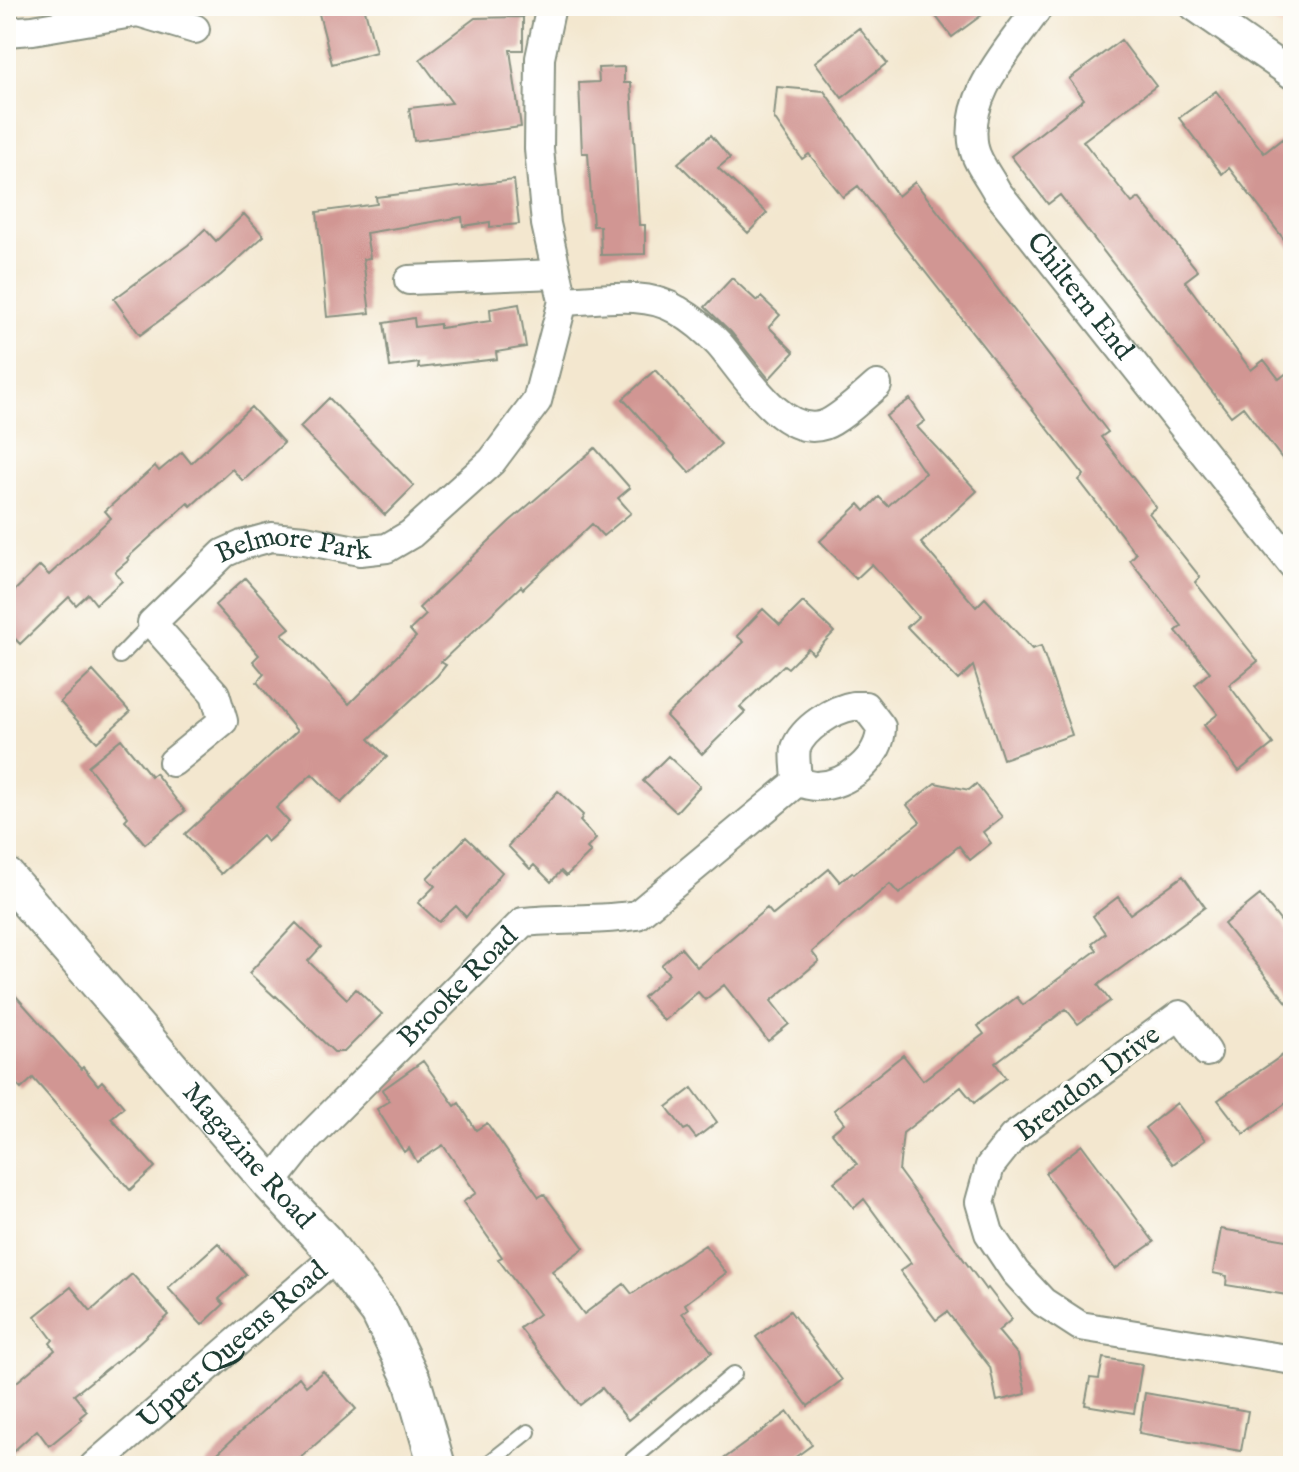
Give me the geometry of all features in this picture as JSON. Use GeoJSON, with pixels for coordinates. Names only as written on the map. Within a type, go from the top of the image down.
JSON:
{"type":"FeatureCollection","features":[{"type":"Feature","properties":{"kind":"street","name":"Belmore Park"},"geometry":{"type":"LineString","coordinates":[[152,623],[224,553],[242,545],[271,537],[360,551],[387,548],[411,534],[492,461],[537,401],[563,301],[546,224],[539,149],[540,58],[551,6]]}},
{"type":"Feature","properties":{"kind":"street","name":"Chiltern End"},"geometry":{"type":"LineString","coordinates":[[1039,6],[984,87],[974,115],[974,152],[997,192],[1293,565]]}},
{"type":"Feature","properties":{"kind":"street"},"geometry":{"type":"LineString","coordinates":[[1194,6],[1293,75]]}},
{"type":"Feature","properties":{"kind":"street"},"geometry":{"type":"LineString","coordinates":[[6,32],[138,12],[195,29]]}},
{"type":"Feature","properties":{"kind":"street"},"geometry":{"type":"LineString","coordinates":[[409,280],[556,274]]}},
{"type":"Feature","properties":{"kind":"street"},"geometry":{"type":"LineString","coordinates":[[563,301],[628,298],[655,300],[676,309],[718,343],[752,387],[787,419],[805,427],[825,425],[877,385]]}},
{"type":"Feature","properties":{"kind":"street"},"geometry":{"type":"LineString","coordinates":[[152,623],[215,694],[223,721],[173,762]]}},
{"type":"Feature","properties":{"kind":"street","name":"Brooke Road"},"geometry":{"type":"LineString","coordinates":[[271,1184],[305,1141],[523,922],[570,918],[612,919],[637,915],[797,782]]}},
{"type":"Feature","properties":{"kind":"street","name":"Magazine Road"},"geometry":{"type":"LineString","coordinates":[[6,876],[336,1256],[379,1312],[412,1380],[437,1466]]}},
{"type":"Feature","properties":{"kind":"street","name":"Brendon Drive"},"geometry":{"type":"LineString","coordinates":[[1207,1052],[1180,1015],[1013,1137],[990,1166],[980,1202],[989,1233],[1015,1272],[1043,1302],[1080,1326],[1293,1360]]}},
{"type":"Feature","properties":{"kind":"street","name":"Upper Queens Road"},"geometry":{"type":"LineString","coordinates":[[94,1466],[336,1256]]}},
{"type":"Feature","properties":{"kind":"lane"},"geometry":{"type":"LineString","coordinates":[[120,656],[152,623]]}},
{"type":"Feature","properties":{"kind":"lane"},"geometry":{"type":"LineString","coordinates":[[629,1466],[633,1459],[734,1374]]}},
{"type":"Feature","properties":{"kind":"lane"},"geometry":{"type":"LineString","coordinates":[[485,1466],[528,1432]]}},
{"type":"Feature","properties":{"kind":"shaded area"},"geometry":{"type":"Polygon","coordinates":[[[1262,6],[1293,6],[1293,34],[1253,13],[1262,6]]]}},
{"type":"Feature","properties":{"kind":"building"},"geometry":{"type":"Polygon","coordinates":[[[317,6],[364,6],[376,52],[332,64],[317,6]]]}},
{"type":"Feature","properties":{"kind":"building"},"geometry":{"type":"Polygon","coordinates":[[[928,6],[994,6],[952,37],[928,6]]]}},
{"type":"Feature","properties":{"kind":"building"},"geometry":{"type":"Polygon","coordinates":[[[523,17],[523,50],[510,50],[521,127],[414,141],[409,108],[452,103],[420,59],[475,18],[523,17]]]}},
{"type":"Feature","properties":{"kind":"building"},"geometry":{"type":"Polygon","coordinates":[[[859,28],[887,63],[842,98],[815,62],[859,28]]]}},
{"type":"Feature","properties":{"kind":"building"},"geometry":{"type":"Polygon","coordinates":[[[1121,40],[1156,86],[1083,141],[1132,203],[1139,198],[1198,271],[1185,281],[1251,370],[1264,360],[1279,379],[1293,368],[1293,473],[1243,407],[1231,416],[1060,195],[1048,204],[1011,156],[1084,99],[1069,79],[1121,40]]]}},
{"type":"Feature","properties":{"kind":"building"},"geometry":{"type":"Polygon","coordinates":[[[624,67],[624,83],[631,83],[639,225],[645,225],[645,254],[601,255],[600,226],[593,226],[588,153],[582,153],[579,83],[599,82],[598,68],[624,67]]]}},
{"type":"Feature","properties":{"kind":"building"},"geometry":{"type":"Polygon","coordinates":[[[777,87],[824,91],[898,196],[915,182],[1108,432],[1101,437],[1156,507],[1149,513],[1200,577],[1195,582],[1258,661],[1229,685],[1273,744],[1239,771],[1204,725],[1218,714],[1195,685],[1210,672],[1176,631],[1182,626],[1130,560],[1136,554],[1079,480],[1084,475],[858,186],[843,197],[809,154],[802,159],[774,118],[777,87]]]}},
{"type":"Feature","properties":{"kind":"building"},"geometry":{"type":"Polygon","coordinates":[[[1216,91],[1264,153],[1282,139],[1293,154],[1293,251],[1229,168],[1222,174],[1179,118],[1216,91]]]}},
{"type":"Feature","properties":{"kind":"building"},"geometry":{"type":"Polygon","coordinates":[[[711,135],[730,158],[718,168],[767,213],[748,233],[678,163],[711,135]]]}},
{"type":"Feature","properties":{"kind":"building"},"geometry":{"type":"Polygon","coordinates":[[[514,180],[519,224],[490,227],[490,222],[463,226],[462,217],[366,233],[370,258],[363,259],[370,313],[327,317],[317,212],[377,204],[376,197],[514,180]]]}},
{"type":"Feature","properties":{"kind":"building"},"geometry":{"type":"Polygon","coordinates":[[[244,214],[264,236],[221,275],[140,335],[114,299],[205,229],[216,241],[244,214]]]}},
{"type":"Feature","properties":{"kind":"building"},"geometry":{"type":"Polygon","coordinates":[[[732,278],[757,301],[761,297],[780,315],[769,327],[794,352],[769,379],[731,332],[705,307],[732,278]]]}},
{"type":"Feature","properties":{"kind":"building"},"geometry":{"type":"Polygon","coordinates":[[[519,304],[526,347],[496,352],[497,359],[418,368],[419,363],[390,367],[384,323],[414,318],[415,327],[440,324],[440,328],[491,321],[490,309],[519,304]]]}},
{"type":"Feature","properties":{"kind":"building"},"geometry":{"type":"Polygon","coordinates":[[[655,370],[721,444],[690,473],[623,399],[655,370]]]}},
{"type":"Feature","properties":{"kind":"building"},"geometry":{"type":"Polygon","coordinates":[[[329,398],[414,486],[385,515],[300,427],[329,398]]]}},
{"type":"Feature","properties":{"kind":"building"},"geometry":{"type":"Polygon","coordinates":[[[910,399],[925,421],[917,427],[977,491],[921,543],[976,607],[985,598],[1032,649],[1041,646],[1072,735],[1003,759],[973,666],[958,680],[907,627],[918,617],[872,564],[856,579],[820,541],[859,504],[865,511],[879,497],[888,506],[925,473],[886,416],[910,399]]]}},
{"type":"Feature","properties":{"kind":"building"},"geometry":{"type":"Polygon","coordinates":[[[251,407],[284,443],[243,481],[232,469],[191,506],[188,503],[127,558],[129,560],[115,572],[122,581],[96,604],[88,594],[76,605],[69,597],[20,644],[6,629],[6,599],[40,566],[49,575],[111,518],[105,511],[155,466],[159,471],[182,452],[191,463],[251,407]]]}},
{"type":"Feature","properties":{"kind":"building"},"geometry":{"type":"Polygon","coordinates":[[[595,448],[630,488],[618,498],[631,513],[603,536],[592,524],[441,662],[446,665],[437,676],[369,739],[387,757],[341,803],[312,774],[276,808],[289,822],[267,842],[262,836],[221,874],[185,834],[297,731],[257,682],[264,674],[253,661],[259,655],[215,605],[245,578],[290,628],[282,634],[349,704],[416,637],[410,630],[426,615],[419,608],[510,521],[595,448]]]}},
{"type":"Feature","properties":{"kind":"building"},"geometry":{"type":"Polygon","coordinates":[[[803,602],[834,632],[813,654],[808,648],[788,668],[784,665],[740,707],[745,712],[702,754],[666,716],[744,642],[737,636],[763,609],[780,625],[803,602]]]}},
{"type":"Feature","properties":{"kind":"building"},"geometry":{"type":"Polygon","coordinates":[[[93,671],[130,712],[97,742],[60,702],[93,671]]]}},
{"type":"Feature","properties":{"kind":"building"},"geometry":{"type":"Polygon","coordinates":[[[121,739],[151,776],[155,773],[185,811],[145,844],[88,766],[121,739]]]}},
{"type":"Feature","properties":{"kind":"building"},"geometry":{"type":"Polygon","coordinates":[[[668,756],[700,786],[676,812],[643,781],[668,756]]]}},
{"type":"Feature","properties":{"kind":"building"},"geometry":{"type":"Polygon","coordinates":[[[935,783],[969,790],[976,784],[1002,817],[983,832],[991,843],[970,860],[959,846],[899,894],[890,884],[849,919],[812,952],[819,961],[771,1001],[789,1024],[768,1041],[724,985],[705,1000],[698,992],[664,1021],[643,997],[669,974],[661,965],[681,948],[697,967],[767,908],[773,915],[829,869],[840,882],[852,872],[854,874],[920,822],[907,805],[935,783]]]}},
{"type":"Feature","properties":{"kind":"building"},"geometry":{"type":"Polygon","coordinates":[[[558,791],[583,815],[580,821],[596,839],[587,848],[591,852],[566,876],[561,871],[551,882],[534,865],[530,869],[508,846],[558,791]]]}},
{"type":"Feature","properties":{"kind":"building"},"geometry":{"type":"Polygon","coordinates":[[[466,837],[502,872],[466,917],[456,906],[439,922],[418,903],[435,886],[427,878],[466,837]]]}},
{"type":"Feature","properties":{"kind":"building"},"geometry":{"type":"Polygon","coordinates":[[[1183,876],[1205,907],[1098,985],[1110,1001],[1078,1024],[1066,1009],[995,1063],[1006,1078],[974,1103],[961,1087],[903,1133],[899,1171],[986,1290],[988,1288],[1012,1319],[998,1331],[1018,1355],[1026,1394],[997,1401],[990,1367],[947,1312],[936,1320],[900,1271],[911,1263],[864,1199],[854,1208],[834,1182],[857,1164],[832,1133],[844,1123],[834,1110],[903,1055],[923,1080],[984,1034],[978,1026],[1017,997],[1023,1005],[1097,950],[1092,943],[1105,933],[1093,916],[1118,897],[1130,914],[1183,876]]]}},
{"type":"Feature","properties":{"kind":"building"},"geometry":{"type":"Polygon","coordinates":[[[1260,895],[1293,937],[1293,1010],[1224,924],[1260,895]]]}},
{"type":"Feature","properties":{"kind":"building"},"geometry":{"type":"Polygon","coordinates":[[[296,923],[321,947],[308,961],[347,999],[356,989],[382,1014],[344,1052],[334,1052],[249,973],[296,923]]]}},
{"type":"Feature","properties":{"kind":"building"},"geometry":{"type":"Polygon","coordinates":[[[6,985],[81,1069],[83,1067],[98,1085],[102,1081],[124,1107],[111,1118],[155,1167],[130,1190],[33,1078],[21,1089],[6,1073],[6,985]]]}},
{"type":"Feature","properties":{"kind":"building"},"geometry":{"type":"Polygon","coordinates":[[[1293,1048],[1293,1098],[1244,1134],[1218,1100],[1293,1048]]]}},
{"type":"Feature","properties":{"kind":"building"},"geometry":{"type":"Polygon","coordinates":[[[423,1061],[455,1106],[459,1103],[476,1130],[487,1123],[539,1197],[544,1194],[584,1248],[552,1271],[584,1314],[624,1284],[632,1294],[705,1245],[726,1273],[685,1304],[688,1309],[682,1313],[712,1352],[628,1420],[602,1388],[580,1405],[520,1328],[539,1314],[498,1259],[502,1257],[463,1202],[476,1193],[443,1145],[417,1162],[409,1148],[404,1152],[377,1109],[390,1101],[382,1090],[423,1061]]]}},
{"type":"Feature","properties":{"kind":"building"},"geometry":{"type":"Polygon","coordinates":[[[692,1088],[717,1122],[696,1138],[688,1128],[684,1130],[667,1107],[692,1088]]]}},
{"type":"Feature","properties":{"kind":"building"},"geometry":{"type":"Polygon","coordinates":[[[1177,1103],[1205,1140],[1173,1164],[1145,1128],[1177,1103]]]}},
{"type":"Feature","properties":{"kind":"building"},"geometry":{"type":"Polygon","coordinates":[[[1082,1145],[1154,1242],[1115,1269],[1045,1173],[1082,1145]]]}},
{"type":"Feature","properties":{"kind":"building"},"geometry":{"type":"Polygon","coordinates":[[[1221,1229],[1293,1241],[1293,1296],[1226,1285],[1227,1276],[1213,1273],[1221,1229]]]}},
{"type":"Feature","properties":{"kind":"building"},"geometry":{"type":"Polygon","coordinates":[[[218,1243],[246,1274],[219,1299],[224,1304],[202,1325],[168,1288],[218,1243]]]}},
{"type":"Feature","properties":{"kind":"building"},"geometry":{"type":"Polygon","coordinates":[[[132,1274],[169,1315],[74,1395],[87,1411],[80,1417],[82,1419],[49,1446],[37,1430],[6,1458],[6,1391],[55,1350],[50,1343],[53,1340],[35,1316],[71,1287],[91,1311],[132,1274]]]}},
{"type":"Feature","properties":{"kind":"building"},"geometry":{"type":"Polygon","coordinates":[[[790,1311],[842,1380],[808,1406],[756,1337],[790,1311]]]}},
{"type":"Feature","properties":{"kind":"building"},"geometry":{"type":"Polygon","coordinates":[[[1103,1358],[1142,1364],[1134,1413],[1085,1405],[1090,1378],[1099,1379],[1103,1358]]]}},
{"type":"Feature","properties":{"kind":"building"},"geometry":{"type":"Polygon","coordinates":[[[323,1371],[356,1409],[291,1466],[204,1466],[299,1377],[306,1386],[323,1371]]]}},
{"type":"Feature","properties":{"kind":"building"},"geometry":{"type":"Polygon","coordinates":[[[1145,1393],[1248,1411],[1241,1451],[1139,1433],[1145,1393]]]}},
{"type":"Feature","properties":{"kind":"building"},"geometry":{"type":"Polygon","coordinates":[[[788,1412],[812,1445],[783,1466],[714,1466],[788,1412]]]}}]}
